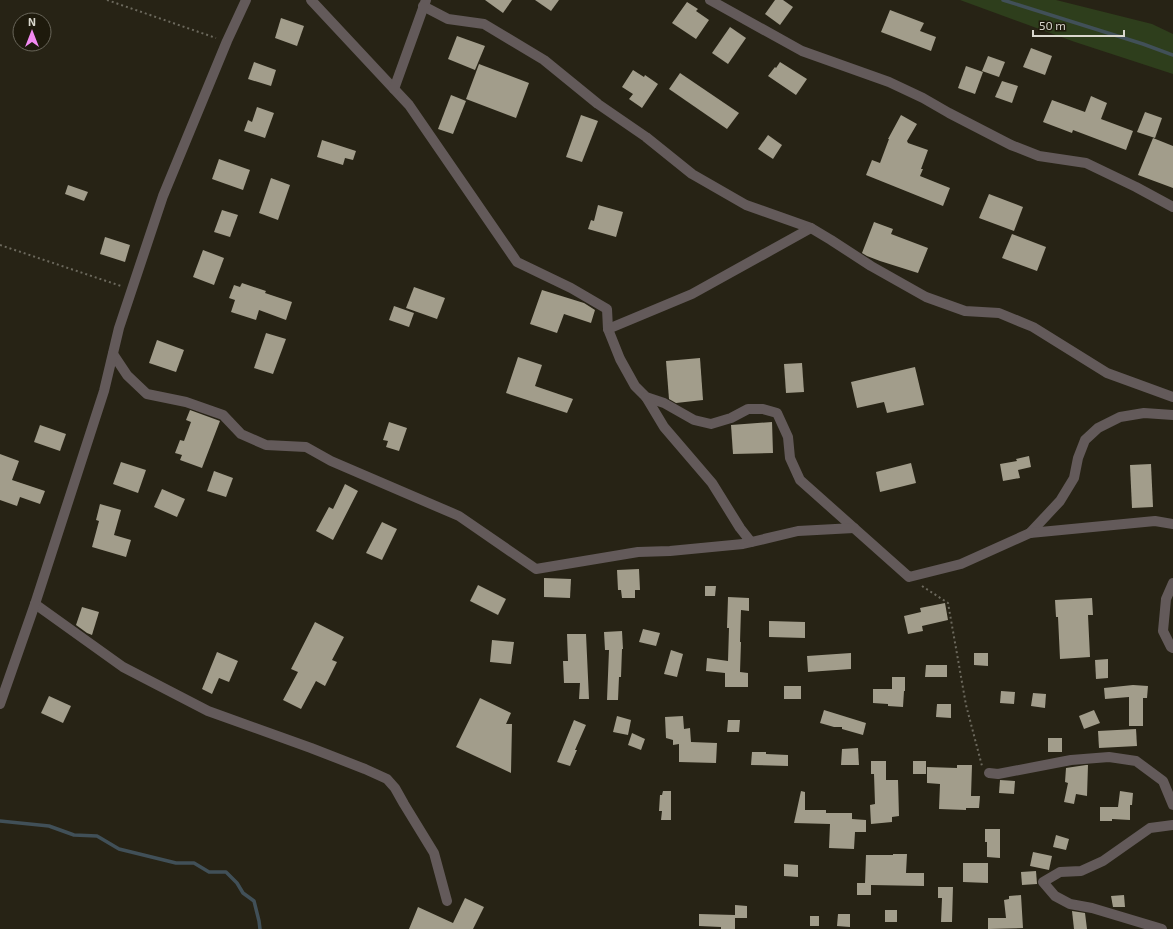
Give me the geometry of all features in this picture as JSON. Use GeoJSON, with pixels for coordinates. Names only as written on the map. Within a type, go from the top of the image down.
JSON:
{"type":"FeatureCollection","features":[{"type":"Feature","properties":{"kind":"street"},"geometry":{"type":"LineString","coordinates":[[0,704],[35,604],[104,391],[119,328],[163,196],[227,41],[246,0]]}},
{"type":"Feature","properties":{"kind":"street"},"geometry":{"type":"LineString","coordinates":[[311,0],[409,105],[517,262],[571,288],[607,309],[608,329],[620,359],[635,386],[646,397],[664,426],[712,483],[740,528],[751,542]]}},
{"type":"Feature","properties":{"kind":"street"},"geometry":{"type":"LineString","coordinates":[[710,0],[802,51],[889,82],[924,98],[1011,146],[1039,156],[1086,163],[1173,206]]}},
{"type":"Feature","properties":{"kind":"street"},"geometry":{"type":"LineString","coordinates":[[394,89],[424,3],[448,19],[484,24],[544,60],[598,104],[646,137],[692,174],[746,205],[811,228],[871,266],[926,297],[965,311],[999,313],[1033,327],[1106,373],[1173,397]]}},
{"type":"Feature","properties":{"kind":"street"},"geometry":{"type":"LineString","coordinates":[[608,329],[692,294],[811,228]]}},
{"type":"Feature","properties":{"kind":"street"},"geometry":{"type":"LineString","coordinates":[[113,354],[127,375],[147,394],[186,402],[224,415],[241,434],[266,445],[306,447],[331,461],[459,516],[536,569],[638,552],[743,544],[798,531],[854,528]]}},
{"type":"Feature","properties":{"kind":"street"},"geometry":{"type":"LineString","coordinates":[[646,397],[664,403],[694,420],[711,424],[731,418],[748,409],[763,409],[777,413],[788,437],[790,458],[800,480],[909,577],[961,564],[1030,532],[1155,521],[1173,524]]}},
{"type":"Feature","properties":{"kind":"street"},"geometry":{"type":"LineString","coordinates":[[1030,532],[1060,501],[1074,478],[1078,458],[1085,440],[1098,428],[1120,417],[1144,412],[1173,415]]}},
{"type":"Feature","properties":{"kind":"street"},"geometry":{"type":"LineString","coordinates":[[1173,583],[1166,599],[1163,631],[1171,647],[1173,648]]}},
{"type":"Feature","properties":{"kind":"street"},"geometry":{"type":"LineString","coordinates":[[35,604],[123,667],[208,711],[311,748],[387,779],[395,788],[434,853],[446,901]]}},
{"type":"Feature","properties":{"kind":"street"},"geometry":{"type":"LineString","coordinates":[[990,773],[998,774],[1071,760],[1109,757],[1136,761],[1163,781],[1173,805]]}},
{"type":"Feature","properties":{"kind":"street"},"geometry":{"type":"LineString","coordinates":[[1162,929],[1092,908],[1070,904],[1055,896],[1043,882],[1060,872],[1080,872],[1103,861],[1150,828],[1173,825]]}},
{"type":"Feature","properties":{"kind":"path"},"geometry":{"type":"LineString","coordinates":[[107,0],[227,41]]}},
{"type":"Feature","properties":{"kind":"path"},"geometry":{"type":"LineString","coordinates":[[0,245],[132,290]]}},
{"type":"Feature","properties":{"kind":"path"},"geometry":{"type":"LineString","coordinates":[[909,577],[948,603],[966,705],[983,768],[990,773]]}},
{"type":"Feature","properties":{"kind":"green space"},"geometry":{"type":"Polygon","coordinates":[[[960,0],[1056,0],[1152,24],[1173,34],[1173,74],[1075,42],[960,0]]]}},
{"type":"Feature","properties":{"kind":"building"},"geometry":{"type":"Polygon","coordinates":[[[485,0],[512,0],[503,13],[485,0]]]}},
{"type":"Feature","properties":{"kind":"building"},"geometry":{"type":"Polygon","coordinates":[[[535,0],[559,0],[551,11],[535,0]]]}},
{"type":"Feature","properties":{"kind":"building"},"geometry":{"type":"Polygon","coordinates":[[[775,0],[783,0],[793,7],[780,25],[765,14],[775,0]]]}},
{"type":"Feature","properties":{"kind":"building"},"geometry":{"type":"Polygon","coordinates":[[[687,2],[698,9],[696,11],[709,20],[696,39],[672,23],[687,2]]]}},
{"type":"Feature","properties":{"kind":"building"},"geometry":{"type":"Polygon","coordinates":[[[890,10],[924,23],[920,31],[936,37],[931,51],[881,32],[890,10]]]}},
{"type":"Feature","properties":{"kind":"building"},"geometry":{"type":"Polygon","coordinates":[[[281,18],[304,26],[297,46],[275,38],[281,18]]]}},
{"type":"Feature","properties":{"kind":"building"},"geometry":{"type":"Polygon","coordinates":[[[730,27],[746,38],[728,64],[712,53],[730,27]]]}},
{"type":"Feature","properties":{"kind":"building"},"geometry":{"type":"Polygon","coordinates":[[[457,36],[485,46],[475,70],[448,59],[457,36]]]}},
{"type":"Feature","properties":{"kind":"building"},"geometry":{"type":"Polygon","coordinates":[[[1031,48],[1052,56],[1045,75],[1023,67],[1031,48]]]}},
{"type":"Feature","properties":{"kind":"building"},"geometry":{"type":"Polygon","coordinates":[[[988,56],[1005,62],[999,77],[982,71],[988,56]]]}},
{"type":"Feature","properties":{"kind":"building"},"geometry":{"type":"Polygon","coordinates":[[[254,62],[276,70],[271,86],[248,79],[254,62]]]}},
{"type":"Feature","properties":{"kind":"building"},"geometry":{"type":"Polygon","coordinates":[[[780,62],[807,79],[796,95],[768,76],[780,62]]]}},
{"type":"Feature","properties":{"kind":"building"},"geometry":{"type":"Polygon","coordinates":[[[479,64],[529,83],[516,118],[466,99],[479,64]]]}},
{"type":"Feature","properties":{"kind":"building"},"geometry":{"type":"Polygon","coordinates":[[[966,66],[983,72],[975,94],[958,88],[966,66]]]}},
{"type":"Feature","properties":{"kind":"building"},"geometry":{"type":"Polygon","coordinates":[[[633,70],[644,77],[645,75],[658,84],[642,108],[629,99],[633,94],[622,87],[633,70]]]}},
{"type":"Feature","properties":{"kind":"building"},"geometry":{"type":"Polygon","coordinates":[[[680,73],[739,113],[727,129],[669,89],[680,73]]]}},
{"type":"Feature","properties":{"kind":"building"},"geometry":{"type":"Polygon","coordinates":[[[1002,81],[1018,86],[1012,103],[995,97],[1002,81]]]}},
{"type":"Feature","properties":{"kind":"building"},"geometry":{"type":"Polygon","coordinates":[[[451,95],[466,101],[453,134],[438,129],[451,95]]]}},
{"type":"Feature","properties":{"kind":"building"},"geometry":{"type":"Polygon","coordinates":[[[1091,96],[1107,103],[1101,119],[1133,131],[1126,150],[1073,130],[1072,133],[1043,122],[1052,100],[1085,112],[1091,96]]]}},
{"type":"Feature","properties":{"kind":"building"},"geometry":{"type":"Polygon","coordinates":[[[257,107],[274,113],[265,138],[244,131],[248,120],[252,122],[257,107]]]}},
{"type":"Feature","properties":{"kind":"building"},"geometry":{"type":"Polygon","coordinates":[[[1145,112],[1162,118],[1155,138],[1137,132],[1145,112]]]}},
{"type":"Feature","properties":{"kind":"building"},"geometry":{"type":"Polygon","coordinates":[[[581,115],[598,121],[582,162],[566,157],[581,115]]]}},
{"type":"Feature","properties":{"kind":"building"},"geometry":{"type":"Polygon","coordinates":[[[901,115],[917,124],[907,141],[908,143],[928,150],[920,176],[950,188],[943,206],[866,175],[872,160],[880,163],[888,139],[901,115]]]}},
{"type":"Feature","properties":{"kind":"building"},"geometry":{"type":"Polygon","coordinates":[[[768,135],[782,145],[773,159],[758,149],[768,135]]]}},
{"type":"Feature","properties":{"kind":"building"},"geometry":{"type":"Polygon","coordinates":[[[1153,138],[1173,146],[1173,188],[1138,175],[1153,138]]]}},
{"type":"Feature","properties":{"kind":"building"},"geometry":{"type":"Polygon","coordinates":[[[322,140],[356,151],[353,160],[345,158],[343,165],[317,157],[322,140]]]}},
{"type":"Feature","properties":{"kind":"building"},"geometry":{"type":"Polygon","coordinates":[[[219,159],[250,170],[243,190],[212,179],[219,159]]]}},
{"type":"Feature","properties":{"kind":"building"},"geometry":{"type":"Polygon","coordinates":[[[271,178],[290,185],[278,220],[259,213],[271,178]]]}},
{"type":"Feature","properties":{"kind":"building"},"geometry":{"type":"Polygon","coordinates":[[[68,185],[88,192],[84,201],[65,194],[68,185]]]}},
{"type":"Feature","properties":{"kind":"building"},"geometry":{"type":"Polygon","coordinates":[[[989,194],[1023,207],[1014,231],[979,218],[989,194]]]}},
{"type":"Feature","properties":{"kind":"building"},"geometry":{"type":"Polygon","coordinates":[[[598,205],[623,212],[616,237],[588,229],[591,220],[594,221],[598,205]]]}},
{"type":"Feature","properties":{"kind":"building"},"geometry":{"type":"Polygon","coordinates":[[[222,210],[238,215],[230,237],[214,232],[222,210]]]}},
{"type":"Feature","properties":{"kind":"building"},"geometry":{"type":"Polygon","coordinates":[[[874,222],[893,229],[891,234],[928,248],[918,273],[880,261],[862,253],[874,222]]]}},
{"type":"Feature","properties":{"kind":"building"},"geometry":{"type":"Polygon","coordinates":[[[1012,234],[1046,247],[1037,271],[1002,258],[1012,234]]]}},
{"type":"Feature","properties":{"kind":"building"},"geometry":{"type":"Polygon","coordinates":[[[105,237],[130,245],[125,262],[100,254],[105,237]]]}},
{"type":"Feature","properties":{"kind":"building"},"geometry":{"type":"Polygon","coordinates":[[[203,250],[224,258],[214,285],[193,277],[203,250]]]}},
{"type":"Feature","properties":{"kind":"building"},"geometry":{"type":"Polygon","coordinates":[[[242,283],[292,302],[286,320],[259,310],[256,320],[231,312],[235,300],[229,298],[234,285],[240,287],[242,283]]]}},
{"type":"Feature","properties":{"kind":"building"},"geometry":{"type":"Polygon","coordinates":[[[414,287],[445,298],[437,319],[406,308],[414,287]]]}},
{"type":"Feature","properties":{"kind":"building"},"geometry":{"type":"Polygon","coordinates":[[[542,290],[584,303],[595,310],[591,323],[564,314],[557,333],[530,324],[542,290]]]}},
{"type":"Feature","properties":{"kind":"building"},"geometry":{"type":"Polygon","coordinates":[[[394,306],[414,313],[409,327],[389,320],[394,306]]]}},
{"type":"Feature","properties":{"kind":"building"},"geometry":{"type":"Polygon","coordinates":[[[266,333],[286,339],[273,374],[254,368],[266,333]]]}},
{"type":"Feature","properties":{"kind":"building"},"geometry":{"type":"Polygon","coordinates":[[[157,340],[184,350],[176,372],[149,363],[157,340]]]}},
{"type":"Feature","properties":{"kind":"building"},"geometry":{"type":"Polygon","coordinates":[[[518,357],[542,365],[535,386],[573,399],[567,413],[506,393],[518,357]]]}},
{"type":"Feature","properties":{"kind":"building"},"geometry":{"type":"Polygon","coordinates":[[[700,358],[703,400],[676,403],[669,399],[666,361],[700,358]]]}},
{"type":"Feature","properties":{"kind":"building"},"geometry":{"type":"Polygon","coordinates":[[[802,363],[804,392],[786,393],[784,364],[802,363]]]}},
{"type":"Feature","properties":{"kind":"building"},"geometry":{"type":"Polygon","coordinates":[[[915,367],[924,405],[887,413],[884,402],[857,408],[851,382],[915,367]]]}},
{"type":"Feature","properties":{"kind":"building"},"geometry":{"type":"Polygon","coordinates":[[[190,410],[220,421],[202,468],[180,460],[182,455],[175,453],[180,440],[184,441],[191,422],[186,420],[190,410]]]}},
{"type":"Feature","properties":{"kind":"building"},"geometry":{"type":"Polygon","coordinates":[[[389,422],[407,428],[399,451],[386,447],[388,441],[383,440],[389,422]]]}},
{"type":"Feature","properties":{"kind":"building"},"geometry":{"type":"Polygon","coordinates":[[[772,422],[773,453],[733,454],[731,425],[772,422]]]}},
{"type":"Feature","properties":{"kind":"building"},"geometry":{"type":"Polygon","coordinates":[[[40,425],[66,434],[60,451],[34,442],[40,425]]]}},
{"type":"Feature","properties":{"kind":"building"},"geometry":{"type":"Polygon","coordinates":[[[0,454],[19,461],[12,480],[45,491],[40,504],[20,497],[17,506],[0,500],[0,454]]]}},
{"type":"Feature","properties":{"kind":"building"},"geometry":{"type":"Polygon","coordinates":[[[1029,456],[1031,467],[1018,470],[1020,478],[1003,481],[1000,464],[1017,461],[1016,459],[1029,456]]]}},
{"type":"Feature","properties":{"kind":"building"},"geometry":{"type":"Polygon","coordinates":[[[121,462],[146,470],[138,493],[113,484],[121,462]]]}},
{"type":"Feature","properties":{"kind":"building"},"geometry":{"type":"Polygon","coordinates":[[[911,463],[916,483],[880,492],[876,472],[911,463]]]}},
{"type":"Feature","properties":{"kind":"building"},"geometry":{"type":"Polygon","coordinates":[[[1151,464],[1153,507],[1132,508],[1130,465],[1151,464]]]}},
{"type":"Feature","properties":{"kind":"building"},"geometry":{"type":"Polygon","coordinates":[[[214,471],[233,478],[226,497],[207,491],[214,471]]]}},
{"type":"Feature","properties":{"kind":"building"},"geometry":{"type":"Polygon","coordinates":[[[345,484],[358,491],[333,540],[316,531],[329,507],[333,509],[345,484]]]}},
{"type":"Feature","properties":{"kind":"building"},"geometry":{"type":"Polygon","coordinates":[[[162,489],[185,499],[177,517],[154,507],[162,489]]]}},
{"type":"Feature","properties":{"kind":"building"},"geometry":{"type":"Polygon","coordinates":[[[100,504],[121,510],[114,535],[131,540],[126,557],[92,547],[99,521],[96,520],[100,504]]]}},
{"type":"Feature","properties":{"kind":"building"},"geometry":{"type":"Polygon","coordinates":[[[382,522],[397,529],[382,560],[366,553],[382,522]]]}},
{"type":"Feature","properties":{"kind":"building"},"geometry":{"type":"Polygon","coordinates":[[[639,569],[640,590],[635,590],[635,598],[622,598],[621,590],[618,590],[617,570],[639,569]]]}},
{"type":"Feature","properties":{"kind":"building"},"geometry":{"type":"Polygon","coordinates":[[[544,578],[571,579],[570,598],[544,597],[544,578]]]}},
{"type":"Feature","properties":{"kind":"building"},"geometry":{"type":"Polygon","coordinates":[[[478,585],[506,599],[498,615],[470,601],[478,585]]]}},
{"type":"Feature","properties":{"kind":"building"},"geometry":{"type":"Polygon","coordinates":[[[705,586],[716,586],[715,596],[705,596],[705,586]]]}},
{"type":"Feature","properties":{"kind":"building"},"geometry":{"type":"Polygon","coordinates":[[[728,597],[749,598],[749,611],[741,610],[740,642],[740,672],[748,673],[748,687],[725,687],[725,673],[706,671],[707,658],[728,661],[728,597]]]}},
{"type":"Feature","properties":{"kind":"building"},"geometry":{"type":"Polygon","coordinates":[[[1092,598],[1093,615],[1088,615],[1090,657],[1060,659],[1058,617],[1056,617],[1055,600],[1092,598]]]}},
{"type":"Feature","properties":{"kind":"building"},"geometry":{"type":"Polygon","coordinates":[[[945,603],[948,620],[922,626],[923,631],[908,634],[904,616],[921,612],[920,608],[945,603]]]}},
{"type":"Feature","properties":{"kind":"building"},"geometry":{"type":"Polygon","coordinates":[[[82,607],[99,612],[92,635],[76,625],[82,607]]]}},
{"type":"Feature","properties":{"kind":"building"},"geometry":{"type":"Polygon","coordinates":[[[769,621],[805,622],[805,638],[769,637],[769,621]]]}},
{"type":"Feature","properties":{"kind":"building"},"geometry":{"type":"Polygon","coordinates":[[[315,622],[344,637],[332,660],[337,662],[325,686],[316,681],[301,709],[283,700],[298,672],[291,669],[315,622]]]}},
{"type":"Feature","properties":{"kind":"building"},"geometry":{"type":"Polygon","coordinates":[[[643,629],[660,633],[656,646],[639,642],[643,629]]]}},
{"type":"Feature","properties":{"kind":"building"},"geometry":{"type":"Polygon","coordinates":[[[622,631],[623,649],[621,677],[619,677],[618,700],[607,700],[609,650],[605,650],[604,632],[622,631]]]}},
{"type":"Feature","properties":{"kind":"building"},"geometry":{"type":"Polygon","coordinates":[[[567,634],[586,634],[589,699],[579,699],[580,683],[564,683],[563,661],[568,661],[567,634]]]}},
{"type":"Feature","properties":{"kind":"building"},"geometry":{"type":"Polygon","coordinates":[[[492,640],[514,642],[511,664],[490,662],[492,640]]]}},
{"type":"Feature","properties":{"kind":"building"},"geometry":{"type":"Polygon","coordinates":[[[671,650],[683,654],[677,677],[664,674],[671,650]]]}},
{"type":"Feature","properties":{"kind":"building"},"geometry":{"type":"Polygon","coordinates":[[[217,652],[238,661],[229,682],[219,678],[212,694],[202,689],[217,652]]]}},
{"type":"Feature","properties":{"kind":"building"},"geometry":{"type":"Polygon","coordinates":[[[851,653],[851,669],[808,672],[807,656],[851,653]]]}},
{"type":"Feature","properties":{"kind":"building"},"geometry":{"type":"Polygon","coordinates":[[[974,653],[988,653],[988,666],[974,665],[974,653]]]}},
{"type":"Feature","properties":{"kind":"building"},"geometry":{"type":"Polygon","coordinates":[[[1108,659],[1108,678],[1096,679],[1095,660],[1108,659]]]}},
{"type":"Feature","properties":{"kind":"building"},"geometry":{"type":"Polygon","coordinates":[[[926,665],[947,665],[947,677],[925,677],[926,665]]]}},
{"type":"Feature","properties":{"kind":"building"},"geometry":{"type":"Polygon","coordinates":[[[892,677],[905,677],[903,707],[873,703],[873,689],[892,689],[892,677]]]}},
{"type":"Feature","properties":{"kind":"building"},"geometry":{"type":"Polygon","coordinates":[[[1133,685],[1148,686],[1147,698],[1143,698],[1143,726],[1129,726],[1129,697],[1105,699],[1104,688],[1133,685]]]}},
{"type":"Feature","properties":{"kind":"building"},"geometry":{"type":"Polygon","coordinates":[[[784,686],[801,686],[801,699],[784,699],[784,686]]]}},
{"type":"Feature","properties":{"kind":"building"},"geometry":{"type":"Polygon","coordinates":[[[1001,691],[1015,692],[1014,704],[1000,703],[1001,691]]]}},
{"type":"Feature","properties":{"kind":"building"},"geometry":{"type":"Polygon","coordinates":[[[1033,693],[1046,694],[1045,708],[1031,706],[1033,693]]]}},
{"type":"Feature","properties":{"kind":"building"},"geometry":{"type":"Polygon","coordinates":[[[49,696],[71,706],[63,723],[41,713],[49,696]]]}},
{"type":"Feature","properties":{"kind":"building"},"geometry":{"type":"Polygon","coordinates":[[[480,698],[511,713],[506,724],[512,724],[511,773],[456,747],[480,698]]]}},
{"type":"Feature","properties":{"kind":"building"},"geometry":{"type":"Polygon","coordinates":[[[937,704],[951,704],[951,718],[936,717],[937,704]]]}},
{"type":"Feature","properties":{"kind":"building"},"geometry":{"type":"Polygon","coordinates":[[[824,710],[866,723],[863,735],[842,729],[842,727],[834,727],[820,723],[824,710]]]}},
{"type":"Feature","properties":{"kind":"building"},"geometry":{"type":"Polygon","coordinates":[[[1094,710],[1100,723],[1084,729],[1079,716],[1094,710]]]}},
{"type":"Feature","properties":{"kind":"building"},"geometry":{"type":"Polygon","coordinates":[[[617,716],[631,720],[628,735],[613,732],[617,716]]]}},
{"type":"Feature","properties":{"kind":"building"},"geometry":{"type":"Polygon","coordinates":[[[683,716],[684,729],[690,728],[691,742],[717,743],[716,763],[679,762],[679,744],[673,745],[673,740],[666,738],[665,717],[683,716]]]}},
{"type":"Feature","properties":{"kind":"building"},"geometry":{"type":"Polygon","coordinates":[[[574,720],[586,725],[570,766],[557,762],[574,720]]]}},
{"type":"Feature","properties":{"kind":"building"},"geometry":{"type":"Polygon","coordinates":[[[728,720],[740,720],[739,732],[727,732],[728,720]]]}},
{"type":"Feature","properties":{"kind":"building"},"geometry":{"type":"Polygon","coordinates":[[[1136,729],[1137,746],[1099,748],[1098,731],[1136,729]]]}},
{"type":"Feature","properties":{"kind":"building"},"geometry":{"type":"Polygon","coordinates":[[[632,733],[645,739],[641,750],[628,745],[632,733]]]}},
{"type":"Feature","properties":{"kind":"building"},"geometry":{"type":"Polygon","coordinates":[[[1048,738],[1062,738],[1062,752],[1048,752],[1048,738]]]}},
{"type":"Feature","properties":{"kind":"building"},"geometry":{"type":"Polygon","coordinates":[[[858,748],[859,765],[841,765],[842,749],[858,748]]]}},
{"type":"Feature","properties":{"kind":"building"},"geometry":{"type":"Polygon","coordinates":[[[752,752],[788,755],[788,766],[751,765],[752,752]]]}},
{"type":"Feature","properties":{"kind":"building"},"geometry":{"type":"Polygon","coordinates":[[[871,761],[886,761],[886,780],[898,780],[899,816],[892,817],[892,822],[871,824],[870,805],[875,804],[874,774],[871,774],[871,761]]]}},
{"type":"Feature","properties":{"kind":"building"},"geometry":{"type":"Polygon","coordinates":[[[913,761],[926,761],[926,774],[913,774],[913,761]]]}},
{"type":"Feature","properties":{"kind":"building"},"geometry":{"type":"Polygon","coordinates":[[[957,765],[972,765],[971,796],[980,796],[979,808],[966,808],[966,810],[939,809],[940,784],[927,783],[927,767],[957,768],[957,765]]]}},
{"type":"Feature","properties":{"kind":"building"},"geometry":{"type":"Polygon","coordinates":[[[1088,765],[1087,796],[1076,794],[1074,804],[1064,802],[1068,783],[1065,782],[1066,768],[1088,765]]]}},
{"type":"Feature","properties":{"kind":"building"},"geometry":{"type":"Polygon","coordinates":[[[1000,780],[1015,781],[1014,794],[999,793],[1000,780]]]}},
{"type":"Feature","properties":{"kind":"building"},"geometry":{"type":"Polygon","coordinates":[[[663,791],[671,791],[671,820],[661,820],[662,811],[659,811],[660,795],[662,795],[663,791]]]}},
{"type":"Feature","properties":{"kind":"building"},"geometry":{"type":"Polygon","coordinates":[[[801,791],[805,792],[805,810],[826,810],[826,813],[852,813],[852,819],[866,820],[866,832],[855,832],[854,849],[829,848],[830,824],[794,823],[801,791]]]}},
{"type":"Feature","properties":{"kind":"building"},"geometry":{"type":"Polygon","coordinates":[[[1120,791],[1133,793],[1132,805],[1130,805],[1130,820],[1112,819],[1112,821],[1100,821],[1100,807],[1118,807],[1120,791]]]}},
{"type":"Feature","properties":{"kind":"building"},"geometry":{"type":"Polygon","coordinates":[[[985,829],[1000,829],[1000,858],[987,857],[985,829]]]}},
{"type":"Feature","properties":{"kind":"building"},"geometry":{"type":"Polygon","coordinates":[[[1056,835],[1069,839],[1066,850],[1053,847],[1056,835]]]}},
{"type":"Feature","properties":{"kind":"building"},"geometry":{"type":"Polygon","coordinates":[[[1033,852],[1052,856],[1049,870],[1030,866],[1033,852]]]}},
{"type":"Feature","properties":{"kind":"building"},"geometry":{"type":"Polygon","coordinates":[[[907,854],[906,873],[924,873],[924,886],[871,885],[871,895],[857,895],[857,883],[865,883],[866,855],[907,854]]]}},
{"type":"Feature","properties":{"kind":"building"},"geometry":{"type":"Polygon","coordinates":[[[963,863],[988,863],[988,883],[963,882],[963,863]]]}},
{"type":"Feature","properties":{"kind":"building"},"geometry":{"type":"Polygon","coordinates":[[[784,864],[798,865],[798,877],[784,876],[784,864]]]}},
{"type":"Feature","properties":{"kind":"building"},"geometry":{"type":"Polygon","coordinates":[[[1036,871],[1037,884],[1022,885],[1021,872],[1036,871]]]}},
{"type":"Feature","properties":{"kind":"building"},"geometry":{"type":"Polygon","coordinates":[[[938,887],[953,887],[952,922],[941,922],[942,898],[938,898],[938,887]]]}},
{"type":"Feature","properties":{"kind":"building"},"geometry":{"type":"Polygon","coordinates":[[[1021,895],[1023,928],[988,929],[988,918],[1006,918],[1004,900],[1009,899],[1009,896],[1021,895]]]}},
{"type":"Feature","properties":{"kind":"building"},"geometry":{"type":"Polygon","coordinates":[[[1124,895],[1125,907],[1113,907],[1111,896],[1124,895]]]}},
{"type":"Feature","properties":{"kind":"building"},"geometry":{"type":"Polygon","coordinates":[[[465,898],[484,907],[473,929],[409,929],[418,907],[453,923],[465,898]]]}},
{"type":"Feature","properties":{"kind":"building"},"geometry":{"type":"Polygon","coordinates":[[[735,905],[747,906],[747,918],[735,918],[735,929],[699,926],[699,914],[735,915],[735,905]]]}},
{"type":"Feature","properties":{"kind":"building"},"geometry":{"type":"Polygon","coordinates":[[[885,910],[897,910],[897,922],[885,922],[885,910]]]}},
{"type":"Feature","properties":{"kind":"building"},"geometry":{"type":"Polygon","coordinates":[[[1072,911],[1085,913],[1087,929],[1074,929],[1072,911]]]}},
{"type":"Feature","properties":{"kind":"building"},"geometry":{"type":"Polygon","coordinates":[[[838,914],[850,914],[850,927],[837,926],[838,914]]]}},
{"type":"Feature","properties":{"kind":"building"},"geometry":{"type":"Polygon","coordinates":[[[810,916],[819,916],[819,926],[810,926],[810,916]]]}},
{"type":"Feature","properties":{"kind":"waterway"},"geometry":{"type":"LineString","coordinates":[[1003,0],[1143,44],[1173,55]]}},
{"type":"Feature","properties":{"kind":"waterway"},"geometry":{"type":"LineString","coordinates":[[0,821],[49,826],[74,835],[97,836],[119,849],[176,863],[194,863],[209,872],[226,872],[237,883],[243,893],[254,901],[260,929]]}}]}
